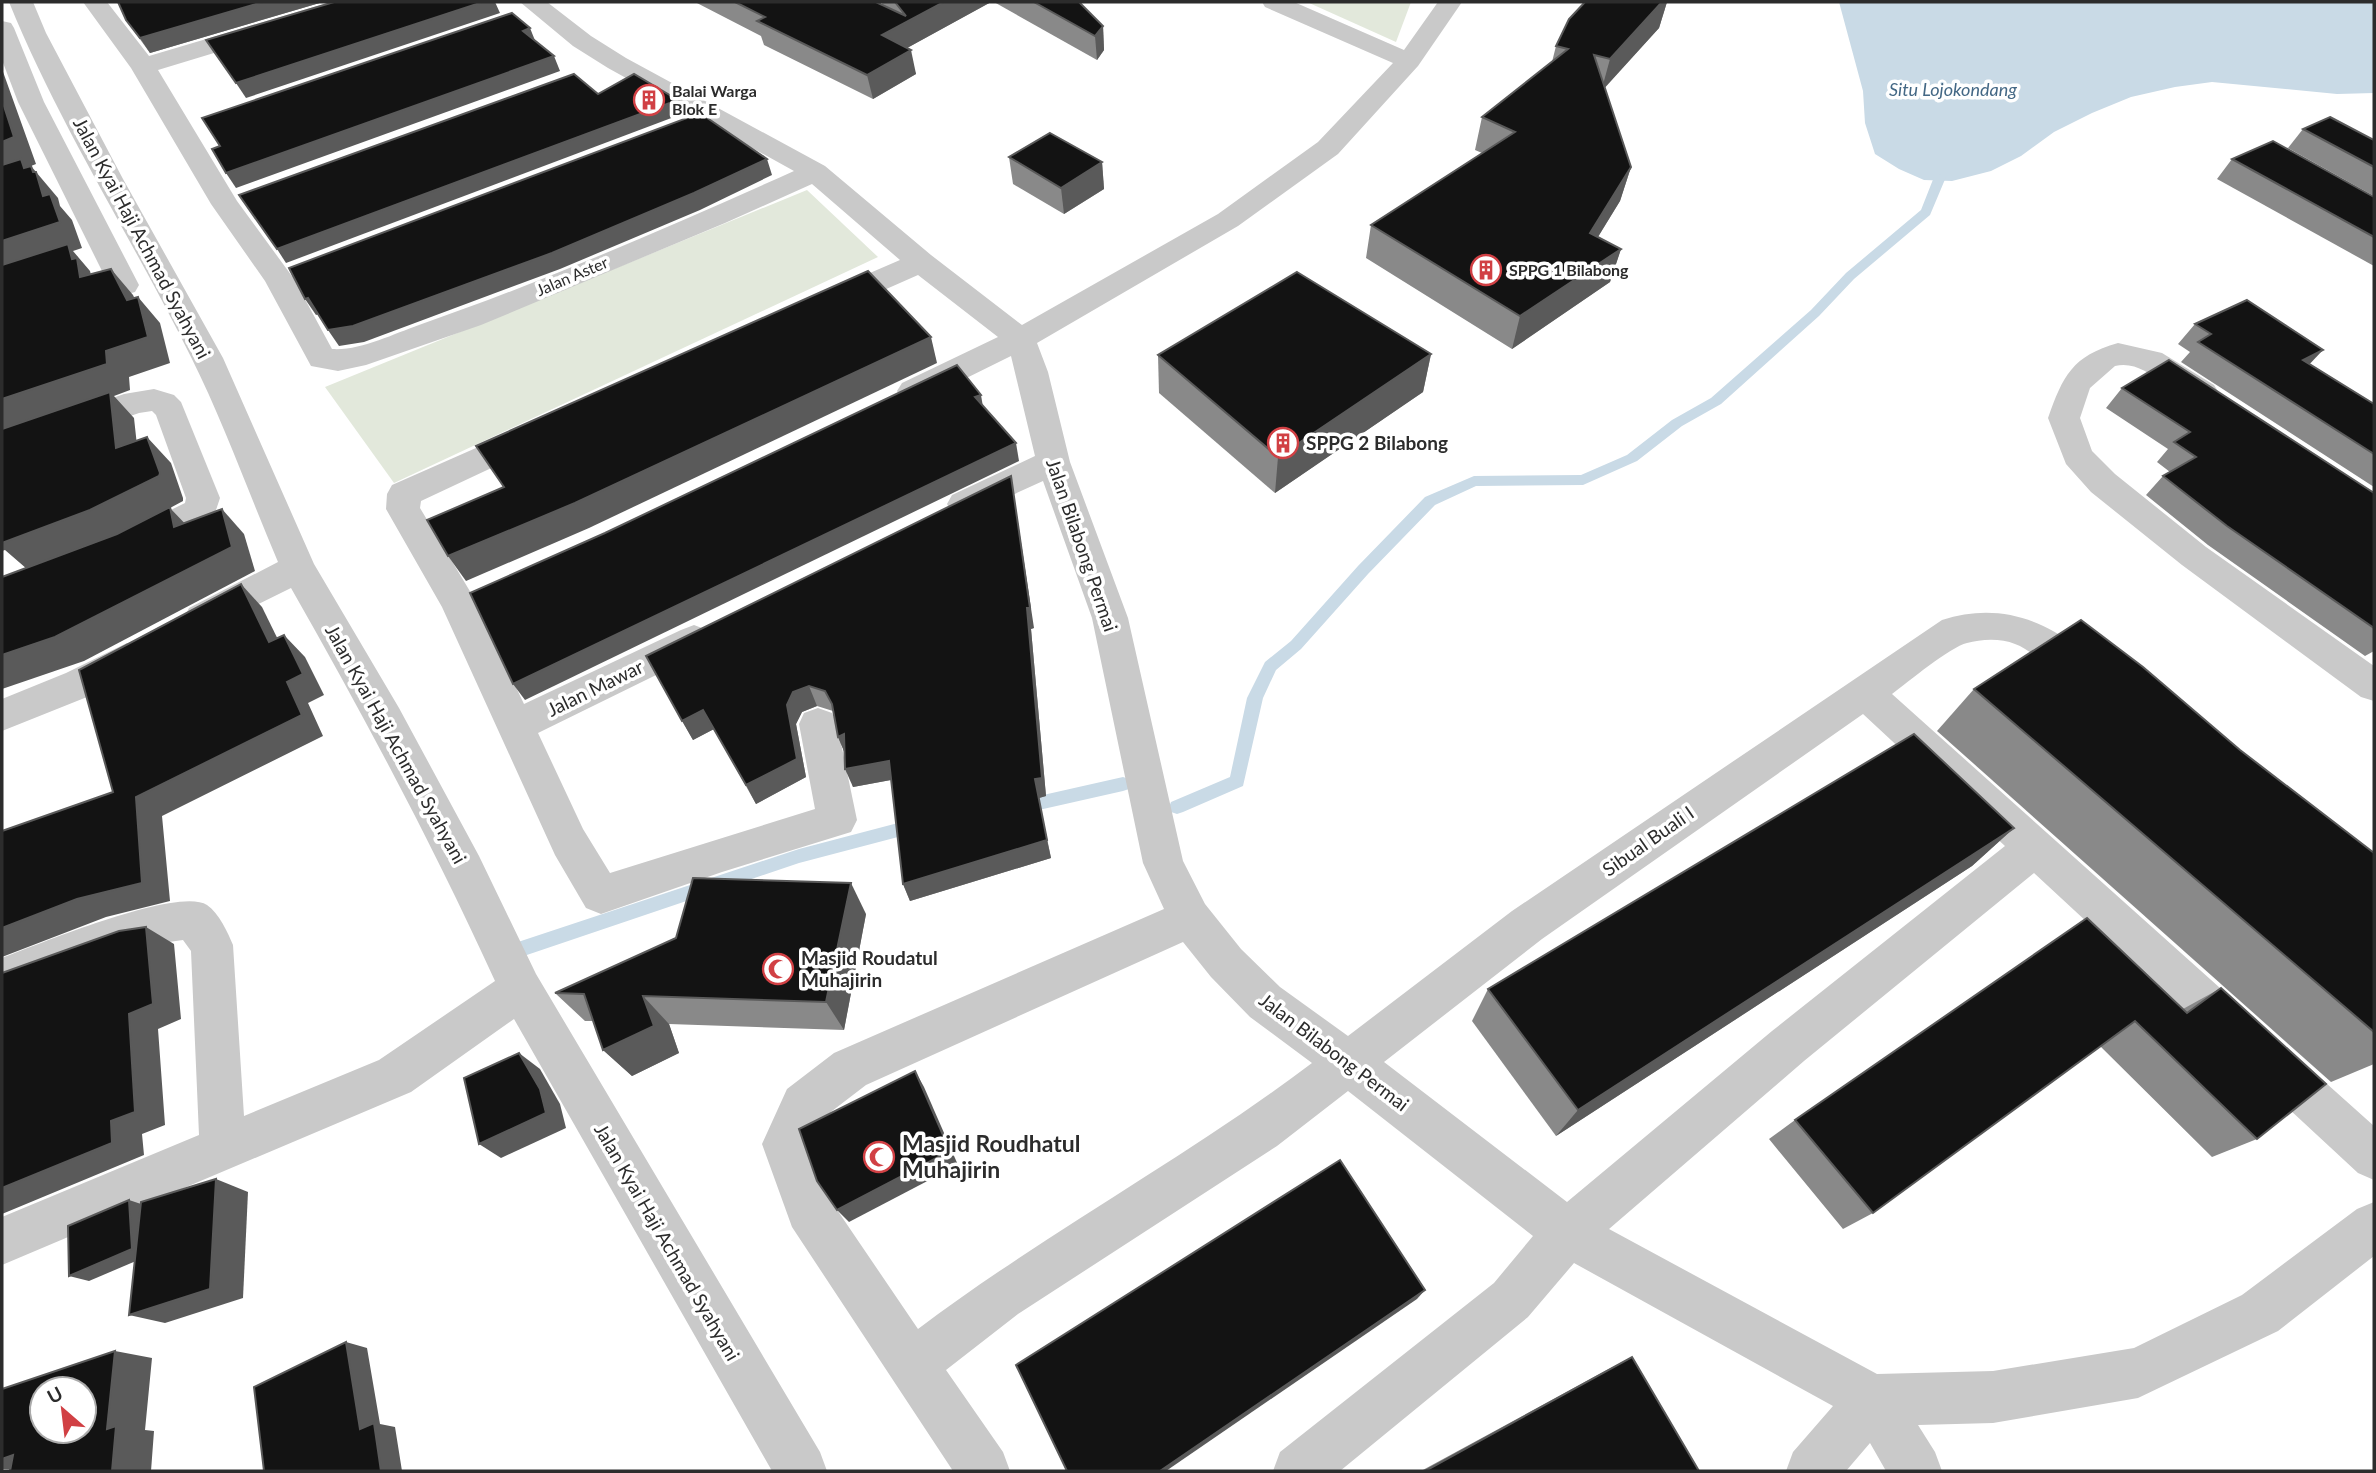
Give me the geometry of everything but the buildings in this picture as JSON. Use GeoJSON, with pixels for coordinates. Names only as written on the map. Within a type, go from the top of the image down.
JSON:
{"type":"FeatureCollection","features":[{"type":"Feature","properties":{"kind":"street","name":"Jalan Kyai Haji Achmad Syahyani"},"geometry":{"type":"LineString","coordinates":[[21,2],[34,33],[109,179],[207,358],[298,568],[392,731],[464,869],[521,989],[801,1471]]}},
{"type":"Feature","properties":{"kind":"street"},"geometry":{"type":"LineString","coordinates":[[100,3],[143,66],[356,2]]}},
{"type":"Feature","properties":{"kind":"street"},"geometry":{"type":"LineString","coordinates":[[1273,2],[1409,61]]}},
{"type":"Feature","properties":{"kind":"street"},"geometry":{"type":"LineString","coordinates":[[885,405],[1020,339],[1228,220],[1328,148],[1409,61],[1450,2]]}},
{"type":"Feature","properties":{"kind":"street"},"geometry":{"type":"LineString","coordinates":[[527,11],[604,67],[714,114],[815,172],[921,262],[1020,339]]}},
{"type":"Feature","properties":{"kind":"street"},"geometry":{"type":"LineString","coordinates":[[3,37],[21,105],[51,170],[97,256],[124,285]]}},
{"type":"Feature","properties":{"kind":"street","name":"Jalan Aster"},"geometry":{"type":"LineString","coordinates":[[143,66],[195,127],[238,200],[291,274],[322,359],[338,360],[366,354],[470,318],[716,217],[815,172]]}},
{"type":"Feature","properties":{"kind":"street"},"geometry":{"type":"LineString","coordinates":[[679,127],[714,114]]}},
{"type":"Feature","properties":{"kind":"street"},"geometry":{"type":"LineString","coordinates":[[804,314],[921,262]]}},
{"type":"Feature","properties":{"kind":"street","name":"Jalan Bilabong Permai"},"geometry":{"type":"LineString","coordinates":[[1020,339],[1032,372],[1053,463],[1110,618],[1163,863],[1190,918],[1226,962],[1265,1002],[1349,1063],[1568,1233],[1873,1400]]}},
{"type":"Feature","properties":{"kind":"street"},"geometry":{"type":"LineString","coordinates":[[2229,410],[2151,361],[2130,354],[2118,354],[2104,359],[2076,383],[2064,418],[2078,456],[2104,483],[2194,556],[2374,685]]}},
{"type":"Feature","properties":{"kind":"street"},"geometry":{"type":"LineString","coordinates":[[2,449],[135,402],[153,399],[164,402],[170,410],[203,498],[201,510],[104,555]]}},
{"type":"Feature","properties":{"kind":"street"},"geometry":{"type":"LineString","coordinates":[[560,423],[404,494],[403,509],[470,598],[491,670],[514,727],[569,842],[601,895],[722,853],[837,820],[818,724]]}},
{"type":"Feature","properties":{"kind":"street"},"geometry":{"type":"LineString","coordinates":[[941,515],[1053,463]]}},
{"type":"Feature","properties":{"kind":"street"},"geometry":{"type":"LineString","coordinates":[[2,715],[79,684],[298,568]]}},
{"type":"Feature","properties":{"kind":"street","name":"Sibual Buali I"},"geometry":{"type":"LineString","coordinates":[[913,1364],[1001,1297],[1261,1130],[1527,925],[1955,630],[1986,624],[2014,627],[2034,635],[2111,694]]}},
{"type":"Feature","properties":{"kind":"street","name":"Jalan Mawar"},"geometry":{"type":"LineString","coordinates":[[514,727],[723,626]]}},
{"type":"Feature","properties":{"kind":"street"},"geometry":{"type":"LineString","coordinates":[[1863,691],[2374,1157]]}},
{"type":"Feature","properties":{"kind":"street"},"geometry":{"type":"LineString","coordinates":[[1299,1471],[1511,1300],[1568,1233],[1787,1046],[2035,847]]}},
{"type":"Feature","properties":{"kind":"street"},"geometry":{"type":"LineString","coordinates":[[984,1471],[809,1210],[785,1144],[803,1105],[850,1069],[1190,918]]}},
{"type":"Feature","properties":{"kind":"street"},"geometry":{"type":"LineString","coordinates":[[2,978],[147,926],[193,919],[212,945],[223,1146]]}},
{"type":"Feature","properties":{"kind":"street"},"geometry":{"type":"LineString","coordinates":[[2,1241],[395,1076],[521,989]]}},
{"type":"Feature","properties":{"kind":"street"},"geometry":{"type":"LineString","coordinates":[[1812,1471],[1873,1400],[1993,1397],[2138,1373],[2260,1313],[2374,1226]]}},
{"type":"Feature","properties":{"kind":"street"},"geometry":{"type":"LineString","coordinates":[[1873,1400],[1916,1471]]}},
{"type":"Feature","properties":{"kind":"shaded area"},"geometry":{"type":"Polygon","coordinates":[[[1307,2],[1411,2],[1396,42],[1307,2]]]}},
{"type":"Feature","properties":{"kind":"shaded area"},"geometry":{"type":"Polygon","coordinates":[[[807,190],[878,257],[394,483],[325,387],[807,190]]]}},
{"type":"Feature","properties":{"kind":"water","name":"Situ Lojokondang"},"geometry":{"type":"Polygon","coordinates":[[[1839,2],[2374,2],[2374,93],[2337,94],[2212,82],[2175,87],[2131,97],[2092,113],[2054,132],[2021,156],[1991,171],[1952,181],[1924,180],[1875,154],[1865,123],[1863,91],[1839,2]]]}},
{"type":"Feature","properties":{"kind":"waterway"},"geometry":{"type":"LineString","coordinates":[[1177,807],[1237,781],[1255,698],[1270,666],[1296,645],[1430,501],[1474,481],[1583,480],[1632,458],[1677,423],[1716,401],[1815,313],[1850,276],[1926,212],[1940,177]]}},
{"type":"Feature","properties":{"kind":"waterway"},"geometry":{"type":"LineString","coordinates":[[1021,807],[1123,784]]}},
{"type":"Feature","properties":{"kind":"waterway"},"geometry":{"type":"LineString","coordinates":[[515,951],[799,856],[917,825]]}},
{"type":"Feature","properties":{"kind":"place","name":"Balai Warga Blok E"},"geometry":{"type":"Point","coordinates":[649,100]}},
{"type":"Feature","properties":{"kind":"place","name":"SPPG 1 Bilabong"},"geometry":{"type":"Point","coordinates":[1486,270]}},
{"type":"Feature","properties":{"kind":"place","name":"SPPG 2 Bilabong"},"geometry":{"type":"Point","coordinates":[1283,443]}},
{"type":"Feature","properties":{"kind":"place","name":"Masjid Roudatul Muhajirin"},"geometry":{"type":"Point","coordinates":[778,969]}},
{"type":"Feature","properties":{"kind":"place","name":"Masjid Roudhatul Muhajirin"},"geometry":{"type":"Point","coordinates":[879,1157]}}]}
